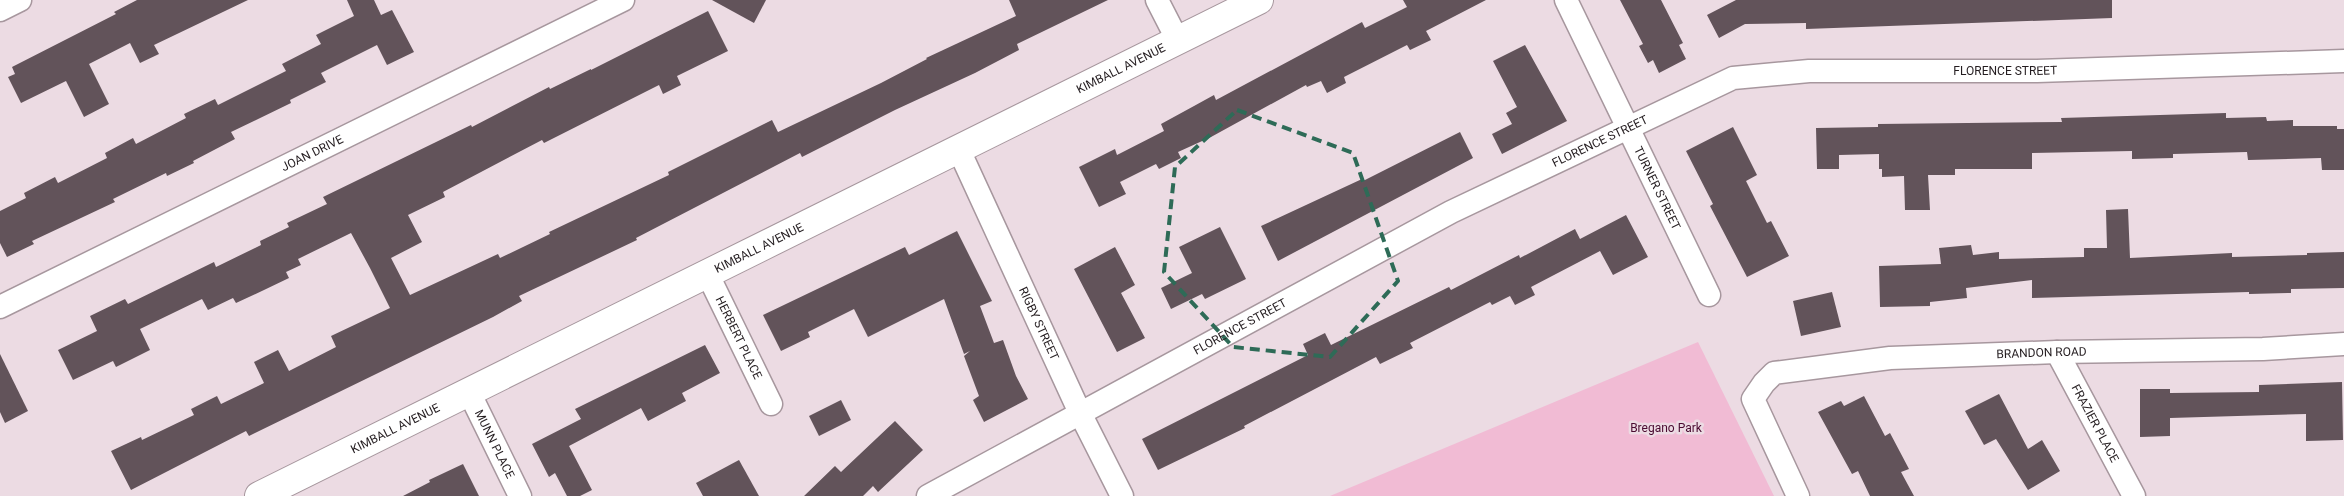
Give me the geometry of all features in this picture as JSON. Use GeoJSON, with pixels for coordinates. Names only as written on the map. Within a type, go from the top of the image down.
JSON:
{"type":"FeatureCollection","features":[{"type":"Feature","properties":{"kind":"street"},"geometry":{"type":"LineString","coordinates":[[0,10],[20,0]]}},
{"type":"Feature","properties":{"kind":"street","name":"JOAN DRIVE"},"geometry":{"type":"LineString","coordinates":[[0,307],[623,0]]}},
{"type":"Feature","properties":{"kind":"street"},"geometry":{"type":"LineString","coordinates":[[1157,0],[1178,41]]}},
{"type":"Feature","properties":{"kind":"street","name":"KIMBALL AVENUE"},"geometry":{"type":"LineString","coordinates":[[258,496],[1259,0]]}},
{"type":"Feature","properties":{"kind":"street","name":"TURNER STREET"},"geometry":{"type":"LineString","coordinates":[[1566,0],[1709,295]]}},
{"type":"Feature","properties":{"kind":"street","name":"FLORENCE STREET"},"geometry":{"type":"LineString","coordinates":[[928,496],[1451,212],[1733,78],[1809,71],[2037,71],[2344,61]]}},
{"type":"Feature","properties":{"kind":"street","name":"RIGBY STREET"},"geometry":{"type":"LineString","coordinates":[[959,150],[1080,412],[1122,496]]}},
{"type":"Feature","properties":{"kind":"street","name":"HERBERT PLACE"},"geometry":{"type":"LineString","coordinates":[[708,273],[771,404]]}},
{"type":"Feature","properties":{"kind":"street","name":"BRANDON ROAD"},"geometry":{"type":"LineString","coordinates":[[1798,496],[1753,399],[1774,373],[1890,358],[2057,352],[2263,349],[2344,344]]}},
{"type":"Feature","properties":{"kind":"street","name":"FRAZIER PLACE"},"geometry":{"type":"LineString","coordinates":[[2057,352],[2134,496]]}},
{"type":"Feature","properties":{"kind":"street","name":"MUNN PLACE"},"geometry":{"type":"LineString","coordinates":[[469,392],[520,496]]}},
{"type":"Feature","properties":{"kind":"highlighted area"},"geometry":{"type":"Polygon","coordinates":[[[1237,110],[1353,153],[1398,281],[1330,357],[1233,347],[1164,272],[1175,167],[1237,110]]]}},
{"type":"Feature","properties":{"kind":"green space","name":"Bregano Park"},"geometry":{"type":"Polygon","coordinates":[[[1698,342],[1774,496],[1330,496],[1698,342]]]}},
{"type":"Feature","properties":{"kind":"building"},"geometry":{"type":"Polygon","coordinates":[[[137,0],[248,0],[154,45],[159,54],[140,63],[130,43],[89,64],[109,104],[84,117],[66,81],[21,103],[8,77],[15,74],[12,67],[116,14],[114,12],[137,0]]]}},
{"type":"Feature","properties":{"kind":"building"},"geometry":{"type":"Polygon","coordinates":[[[347,0],[374,0],[381,15],[392,10],[414,52],[387,65],[377,45],[321,73],[326,82],[290,100],[291,103],[231,132],[235,139],[193,161],[194,163],[167,176],[166,173],[113,199],[115,202],[32,241],[34,244],[7,257],[0,243],[0,211],[26,198],[24,193],[55,177],[58,183],[107,158],[105,153],[133,138],[136,144],[186,118],[184,114],[215,99],[218,105],[286,71],[282,64],[321,44],[316,35],[354,16],[347,0]]]}},
{"type":"Feature","properties":{"kind":"building"},"geometry":{"type":"Polygon","coordinates":[[[712,0],[766,0],[754,23],[712,0]]]}},
{"type":"Feature","properties":{"kind":"building"},"geometry":{"type":"Polygon","coordinates":[[[1009,0],[1108,0],[1017,44],[1019,50],[975,73],[895,110],[802,157],[800,153],[636,238],[637,240],[519,296],[522,301],[493,317],[249,436],[246,431],[131,490],[111,451],[141,437],[142,440],[194,415],[191,409],[217,396],[221,404],[264,383],[254,362],[278,350],[289,371],[336,347],[331,336],[390,308],[370,268],[351,233],[298,259],[301,265],[286,272],[289,278],[236,303],[233,298],[208,310],[202,299],[140,329],[150,350],[116,367],[113,361],[73,380],[58,350],[97,331],[90,316],[125,299],[128,304],[214,262],[216,267],[261,245],[260,241],[289,227],[287,223],[327,204],[323,197],[471,125],[472,127],[549,87],[550,89],[591,70],[708,11],[728,51],[677,76],[681,85],[663,94],[659,85],[544,143],[542,140],[443,192],[445,197],[408,215],[422,242],[391,258],[410,295],[498,254],[500,258],[550,234],[549,232],[669,175],[668,172],[772,120],[778,132],[881,83],[926,58],[1016,16],[1009,0]]]}},
{"type":"Feature","properties":{"kind":"building"},"geometry":{"type":"Polygon","coordinates":[[[1403,0],[1486,0],[1426,31],[1431,40],[1410,50],[1407,45],[1344,77],[1346,83],[1327,93],[1321,81],[1307,87],[1306,85],[1211,137],[1178,152],[1181,158],[1159,169],[1156,164],[1120,182],[1126,194],[1099,207],[1079,167],[1115,149],[1117,155],[1164,131],[1161,124],[1214,95],[1216,100],[1362,22],[1365,28],[1407,7],[1403,0]]]}},
{"type":"Feature","properties":{"kind":"building"},"geometry":{"type":"Polygon","coordinates":[[[1620,0],[1661,0],[1683,43],[1679,45],[1686,59],[1659,73],[1653,60],[1648,63],[1639,46],[1643,44],[1620,0]]]}},
{"type":"Feature","properties":{"kind":"building"},"geometry":{"type":"Polygon","coordinates":[[[1736,0],[2112,0],[2112,18],[1806,29],[1806,23],[1745,24],[1719,38],[1707,15],[1736,0]]]}},
{"type":"Feature","properties":{"kind":"building"},"geometry":{"type":"Polygon","coordinates":[[[1525,45],[1567,121],[1502,154],[1492,134],[1512,124],[1506,113],[1517,107],[1493,61],[1525,45]]]}},
{"type":"Feature","properties":{"kind":"building"},"geometry":{"type":"Polygon","coordinates":[[[2226,113],[2226,118],[2266,117],[2267,121],[2293,120],[2293,126],[2337,126],[2337,129],[2344,129],[2344,170],[2322,170],[2321,158],[2248,160],[2247,152],[2173,154],[2173,158],[2132,159],[2132,151],[2032,153],[2032,169],[1955,169],[1955,175],[1928,175],[1930,210],[1905,210],[1904,176],[1882,177],[1882,169],[1879,169],[1879,154],[1839,155],[1839,169],[1817,169],[1816,128],[1878,127],[1878,124],[2062,122],[2061,118],[2226,113]]]}},
{"type":"Feature","properties":{"kind":"building"},"geometry":{"type":"Polygon","coordinates":[[[1733,127],[1757,175],[1746,181],[1767,223],[1771,221],[1789,256],[1747,277],[1710,206],[1713,204],[1686,151],[1733,127]]]}},
{"type":"Feature","properties":{"kind":"building"},"geometry":{"type":"Polygon","coordinates":[[[1460,132],[1473,158],[1278,261],[1261,226],[1362,179],[1363,181],[1460,132]]]}},
{"type":"Feature","properties":{"kind":"building"},"geometry":{"type":"Polygon","coordinates":[[[2128,209],[2130,258],[2232,253],[2232,257],[2344,252],[2344,288],[2291,289],[2291,293],[2249,294],[2249,292],[2032,298],[2032,280],[1966,288],[1967,298],[1930,302],[1930,306],[1880,307],[1879,266],[1941,264],[1939,248],[1971,245],[1973,255],[1999,252],[1999,259],[2084,257],[2084,248],[2107,248],[2106,210],[2128,209]]]}},
{"type":"Feature","properties":{"kind":"building"},"geometry":{"type":"Polygon","coordinates":[[[1626,215],[1648,257],[1613,275],[1600,251],[1531,287],[1535,295],[1515,305],[1510,296],[1492,305],[1490,302],[1410,343],[1413,348],[1380,364],[1376,357],[1244,426],[1245,428],[1158,470],[1142,439],[1308,355],[1303,344],[1325,333],[1331,345],[1449,287],[1451,290],[1519,255],[1520,258],[1575,229],[1580,239],[1626,215]]]}},
{"type":"Feature","properties":{"kind":"building"},"geometry":{"type":"Polygon","coordinates":[[[1220,227],[1246,279],[1205,299],[1202,294],[1171,309],[1161,288],[1192,273],[1179,247],[1220,227]]]}},
{"type":"Feature","properties":{"kind":"building"},"geometry":{"type":"Polygon","coordinates":[[[957,231],[992,301],[980,306],[994,343],[1003,340],[1016,376],[1028,399],[984,422],[973,400],[979,396],[964,356],[970,351],[964,354],[944,299],[868,337],[854,309],[808,332],[810,337],[781,351],[763,315],[905,247],[909,255],[957,231]]]}},
{"type":"Feature","properties":{"kind":"building"},"geometry":{"type":"Polygon","coordinates":[[[1115,247],[1135,285],[1121,293],[1145,338],[1117,352],[1074,269],[1115,247]]]}},
{"type":"Feature","properties":{"kind":"building"},"geometry":{"type":"Polygon","coordinates":[[[1832,292],[1841,327],[1801,336],[1793,301],[1832,292]]]}},
{"type":"Feature","properties":{"kind":"building"},"geometry":{"type":"Polygon","coordinates":[[[705,345],[720,373],[682,393],[686,401],[648,421],[641,408],[569,446],[592,490],[580,496],[567,496],[555,473],[549,477],[532,444],[581,419],[575,409],[705,345]]]}},
{"type":"Feature","properties":{"kind":"building"},"geometry":{"type":"Polygon","coordinates":[[[0,354],[28,411],[5,423],[0,412],[0,354]]]}},
{"type":"Feature","properties":{"kind":"building"},"geometry":{"type":"Polygon","coordinates":[[[2342,382],[2343,440],[2306,441],[2306,414],[2170,418],[2170,436],[2140,437],[2140,389],[2170,389],[2170,393],[2259,392],[2259,385],[2342,382]]]}},
{"type":"Feature","properties":{"kind":"building"},"geometry":{"type":"Polygon","coordinates":[[[1999,394],[2028,449],[2042,440],[2060,471],[2028,490],[1996,439],[1984,445],[1965,411],[1999,394]]]}},
{"type":"Feature","properties":{"kind":"building"},"geometry":{"type":"Polygon","coordinates":[[[1864,396],[1885,436],[1890,433],[1909,469],[1901,472],[1914,496],[1870,496],[1858,471],[1852,474],[1818,412],[1841,401],[1844,406],[1864,396]]]}},
{"type":"Feature","properties":{"kind":"building"},"geometry":{"type":"Polygon","coordinates":[[[841,400],[851,420],[819,436],[809,416],[841,400]]]}},
{"type":"Feature","properties":{"kind":"building"},"geometry":{"type":"Polygon","coordinates":[[[895,421],[923,450],[878,492],[873,486],[863,496],[804,496],[835,466],[841,472],[895,421]]]}},
{"type":"Feature","properties":{"kind":"building"},"geometry":{"type":"Polygon","coordinates":[[[739,460],[759,496],[703,496],[696,483],[739,460]]]}},
{"type":"Feature","properties":{"kind":"building"},"geometry":{"type":"Polygon","coordinates":[[[463,464],[479,496],[403,496],[430,482],[429,480],[463,464]]]}}]}
